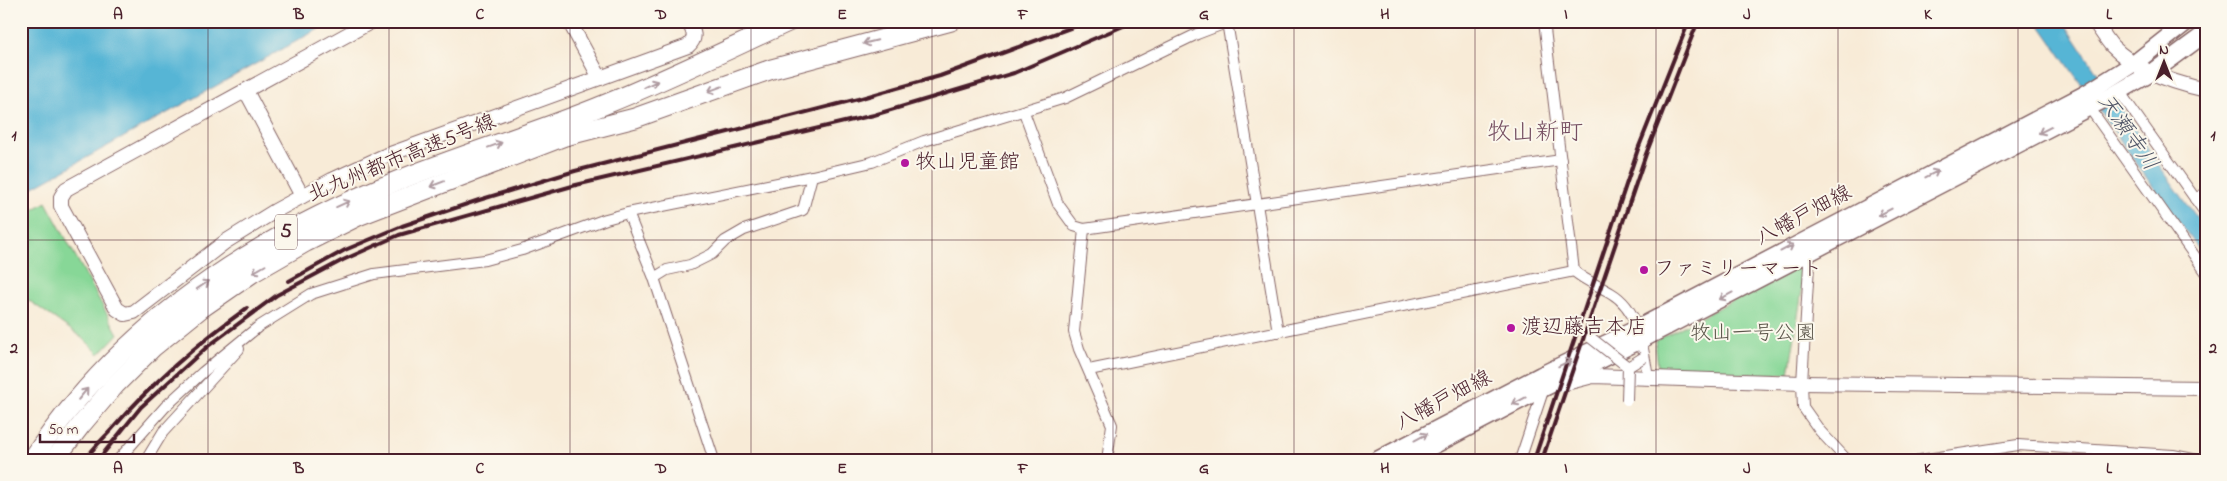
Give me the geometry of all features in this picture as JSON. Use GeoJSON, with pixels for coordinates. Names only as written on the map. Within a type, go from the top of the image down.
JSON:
{"type":"FeatureCollection","features":[{"type":"Feature","properties":{"kind":"highway","name":"北九州都市高速5号線"},"geometry":{"type":"LineString","coordinates":[[32,460],[101,372],[142,332],[190,293],[247,255],[305,222],[393,182],[606,104],[790,21]]}},
{"type":"Feature","properties":{"kind":"highway","name":"北九州都市高速5号線"},"geometry":{"type":"LineString","coordinates":[[54,460],[109,392],[153,347],[252,273],[306,242],[358,216],[565,136],[635,118],[781,66],[951,21]]}},
{"type":"Feature","properties":{"kind":"main road","name":"八幡戸畑線"},"geometry":{"type":"LineString","coordinates":[[2113,89],[2136,62],[2188,21]]}},
{"type":"Feature","properties":{"kind":"main road","name":"八幡戸畑線"},"geometry":{"type":"LineString","coordinates":[[1377,460],[1541,374],[1640,334],[1807,253],[2113,89],[2153,72],[2206,33]]}},
{"type":"Feature","properties":{"kind":"main road","name":"八幡戸畑線"},"geometry":{"type":"LineString","coordinates":[[1406,460],[1544,388],[1640,334],[2088,103]]}},
{"type":"Feature","properties":{"kind":"street"},"geometry":{"type":"LineString","coordinates":[[372,21],[66,189],[61,197],[61,206],[117,310],[125,314],[143,307],[225,242],[302,196],[382,157],[688,46],[694,41],[695,34],[688,21]]}},
{"type":"Feature","properties":{"kind":"street"},"geometry":{"type":"LineString","coordinates":[[569,21],[600,78]]}},
{"type":"Feature","properties":{"kind":"street"},"geometry":{"type":"LineString","coordinates":[[1544,21],[1574,271],[1584,280],[1612,293],[1624,303],[1640,334],[1648,378]]}},
{"type":"Feature","properties":{"kind":"street"},"geometry":{"type":"LineString","coordinates":[[2094,21],[2112,46],[2136,62],[2153,72],[2206,90]]}},
{"type":"Feature","properties":{"kind":"street"},"geometry":{"type":"LineString","coordinates":[[118,460],[165,407],[203,372],[258,327],[311,294],[342,283],[398,270],[485,260],[522,250],[606,218],[872,162],[924,141],[1065,98],[1190,38],[1229,22],[1278,332]]}},
{"type":"Feature","properties":{"kind":"street"},"geometry":{"type":"LineString","coordinates":[[2113,89],[2206,214]]}},
{"type":"Feature","properties":{"kind":"street"},"geometry":{"type":"LineString","coordinates":[[246,91],[302,196]]}},
{"type":"Feature","properties":{"kind":"street"},"geometry":{"type":"LineString","coordinates":[[2088,103],[2206,272]]}},
{"type":"Feature","properties":{"kind":"street"},"geometry":{"type":"LineString","coordinates":[[1024,112],[1058,204],[1074,226],[1084,229],[1561,160]]}},
{"type":"Feature","properties":{"kind":"street"},"geometry":{"type":"LineString","coordinates":[[654,278],[667,270],[690,265],[712,254],[725,240],[744,230],[803,210],[812,176]]}},
{"type":"Feature","properties":{"kind":"street"},"geometry":{"type":"LineString","coordinates":[[2195,198],[2206,193]]}},
{"type":"Feature","properties":{"kind":"street"},"geometry":{"type":"LineString","coordinates":[[628,213],[654,278],[714,460]]}},
{"type":"Feature","properties":{"kind":"street"},"geometry":{"type":"LineString","coordinates":[[1084,229],[1074,332],[1079,349],[1112,425],[1107,460]]}},
{"type":"Feature","properties":{"kind":"street"},"geometry":{"type":"LineString","coordinates":[[1807,253],[1810,266],[1802,383],[1803,407],[1820,431],[1847,460]]}},
{"type":"Feature","properties":{"kind":"street"},"geometry":{"type":"LineString","coordinates":[[1089,370],[1574,271]]}},
{"type":"Feature","properties":{"kind":"street"},"geometry":{"type":"LineString","coordinates":[[146,460],[163,432],[258,327]]}},
{"type":"Feature","properties":{"kind":"street"},"geometry":{"type":"LineString","coordinates":[[1591,338],[1628,368]]}},
{"type":"Feature","properties":{"kind":"street"},"geometry":{"type":"LineString","coordinates":[[1628,368],[1644,358]]}},
{"type":"Feature","properties":{"kind":"street"},"geometry":{"type":"LineString","coordinates":[[1627,400],[1628,368]]}},
{"type":"Feature","properties":{"kind":"street"},"geometry":{"type":"LineString","coordinates":[[1520,460],[1544,388],[1593,376],[1802,383],[2206,388]]}},
{"type":"Feature","properties":{"kind":"street"},"geometry":{"type":"LineString","coordinates":[[1920,460],[2018,445],[2173,455],[2198,460]]}},
{"type":"Feature","properties":{"kind":"green space"},"geometry":{"type":"Polygon","coordinates":[[[46,202],[118,334],[99,354],[84,339],[21,295],[22,216],[46,202]]]}},
{"type":"Feature","properties":{"kind":"green space","name":"牧山一号公園"},"geometry":{"type":"Polygon","coordinates":[[[1802,264],[1803,284],[1789,374],[1659,375],[1655,341],[1802,264]]]}},
{"type":"Feature","properties":{"kind":"water"},"geometry":{"type":"Polygon","coordinates":[[[21,21],[333,21],[21,195],[21,21]]]}},
{"type":"Feature","properties":{"kind":"water","name":"天瀬寺川"},"geometry":{"type":"Polygon","coordinates":[[[2037,21],[2063,21],[2153,157],[2206,230],[2206,259],[2148,180],[2037,21]]]}},
{"type":"Feature","properties":{"kind":"railway"},"geometry":{"type":"LineString","coordinates":[[289,281],[345,250],[402,226],[479,200],[575,171],[858,99],[940,76],[1089,21]]}},
{"type":"Feature","properties":{"kind":"railway"},"geometry":{"type":"LineString","coordinates":[[98,460],[141,407],[207,347],[277,295],[343,260],[399,235],[576,185],[874,115],[1014,73],[1135,21]]}},
{"type":"Feature","properties":{"kind":"railway"},"geometry":{"type":"LineString","coordinates":[[1534,460],[1638,149],[1689,21]]}},
{"type":"Feature","properties":{"kind":"railway"},"geometry":{"type":"LineString","coordinates":[[1542,460],[1646,154],[1698,21]]}},
{"type":"Feature","properties":{"kind":"railway"},"geometry":{"type":"LineString","coordinates":[[85,460],[128,411],[160,379],[211,335],[247,308]]}},
{"type":"Feature","properties":{"kind":"place","name":"牧山児童館"},"geometry":{"type":"Point","coordinates":[905,163]}},
{"type":"Feature","properties":{"kind":"place","name":"ファミリーマート"},"geometry":{"type":"Point","coordinates":[1644,270]}},
{"type":"Feature","properties":{"kind":"place","name":"渡辺藤吉本店"},"geometry":{"type":"Point","coordinates":[1511,328]}},
{"type":"Feature","properties":{"kind":"district","name":"牧山新町"},"geometry":{"type":"Point","coordinates":[1535,133]}}]}
